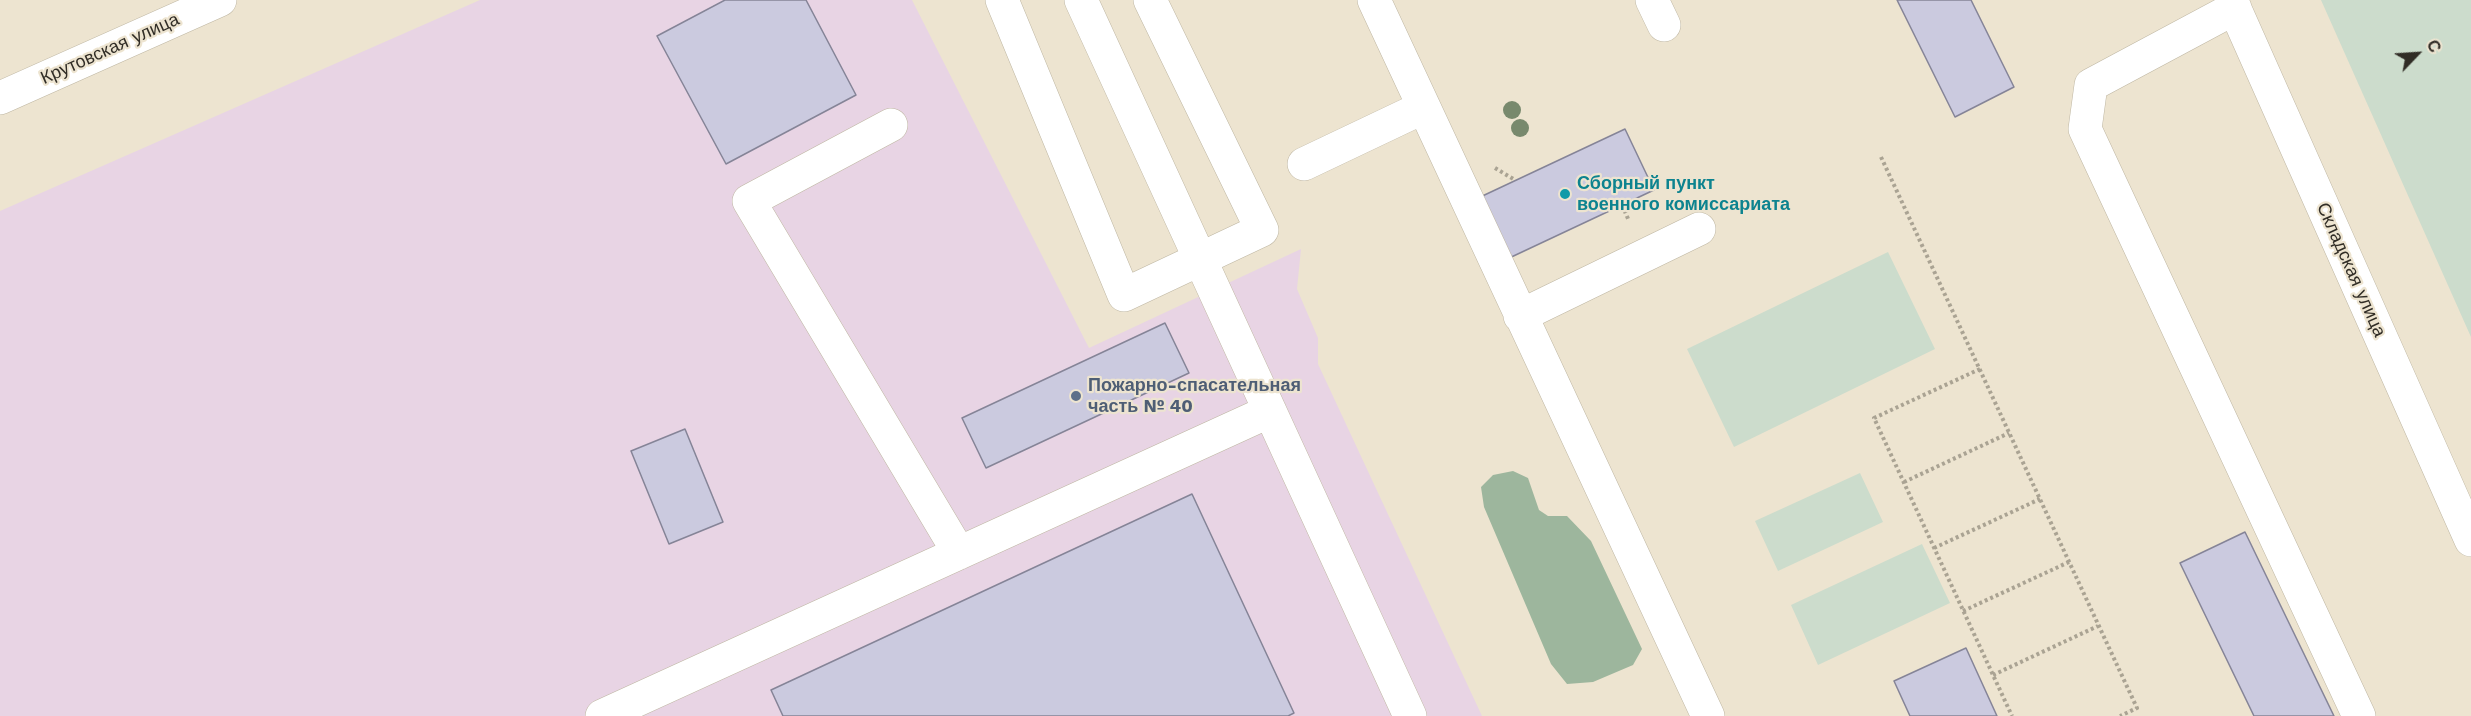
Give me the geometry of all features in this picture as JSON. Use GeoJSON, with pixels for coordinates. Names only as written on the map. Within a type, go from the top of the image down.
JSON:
{"type":"FeatureCollection","features":[{"type":"Feature","properties":{"kind":"street","name":"Крутовская улица"},"geometry":{"type":"LineString","coordinates":[[0,98],[220,0]]}},
{"type":"Feature","properties":{"kind":"street"},"geometry":{"type":"LineString","coordinates":[[1002,0],[1124,295],[1262,230],[1150,0]]}},
{"type":"Feature","properties":{"kind":"street"},"geometry":{"type":"LineString","coordinates":[[1081,0],[1410,716]]}},
{"type":"Feature","properties":{"kind":"street"},"geometry":{"type":"LineString","coordinates":[[1376,1],[1520,316],[1708,716]]}},
{"type":"Feature","properties":{"kind":"street"},"geometry":{"type":"LineString","coordinates":[[2233,4],[2091,85],[2085,129],[2358,716]]}},
{"type":"Feature","properties":{"kind":"street","name":"Складская улица"},"geometry":{"type":"LineString","coordinates":[[2233,4],[2471,540]]}},
{"type":"Feature","properties":{"kind":"street"},"geometry":{"type":"LineString","coordinates":[[1304,164],[1424,107]]}},
{"type":"Feature","properties":{"kind":"street"},"geometry":{"type":"LineString","coordinates":[[891,125],[749,201],[959,553]]}},
{"type":"Feature","properties":{"kind":"street"},"geometry":{"type":"LineString","coordinates":[[1520,316],[1699,229]]}},
{"type":"Feature","properties":{"kind":"street"},"geometry":{"type":"LineString","coordinates":[[602,716],[1270,411]]}},
{"type":"Feature","properties":{"kind":"path"},"geometry":{"type":"LineString","coordinates":[[1881,156],[2137,708],[2120,716]]}},
{"type":"Feature","properties":{"kind":"path"},"geometry":{"type":"LineString","coordinates":[[1980,369],[1874,418],[2012,716]]}},
{"type":"Feature","properties":{"kind":"path"},"geometry":{"type":"LineString","coordinates":[[1904,482],[2009,433]]}},
{"type":"Feature","properties":{"kind":"path"},"geometry":{"type":"LineString","coordinates":[[1934,548],[2040,499]]}},
{"type":"Feature","properties":{"kind":"path"},"geometry":{"type":"LineString","coordinates":[[1963,611],[2069,562]]}},
{"type":"Feature","properties":{"kind":"path"},"geometry":{"type":"LineString","coordinates":[[1993,675],[2098,626]]}},
{"type":"Feature","properties":{"kind":"shaded area"},"geometry":{"type":"Polygon","coordinates":[[[480,0],[912,0],[1089,348],[1301,249],[1297,289],[1318,338],[1318,364],[1482,716],[0,716],[0,211],[480,0]]]}},
{"type":"Feature","properties":{"kind":"green space"},"geometry":{"type":"Polygon","coordinates":[[[2321,0],[2471,0],[2471,337],[2321,0]]]}},
{"type":"Feature","properties":{"kind":"green space"},"geometry":{"type":"Polygon","coordinates":[[[1888,252],[1935,349],[1734,447],[1687,349],[1888,252]]]}},
{"type":"Feature","properties":{"kind":"green space"},"geometry":{"type":"Polygon","coordinates":[[[1513,471],[1528,478],[1539,510],[1548,516],[1567,516],[1591,541],[1642,649],[1633,665],[1593,682],[1567,684],[1551,664],[1484,507],[1481,487],[1493,475],[1513,471]]]}},
{"type":"Feature","properties":{"kind":"green space"},"geometry":{"type":"Polygon","coordinates":[[[1860,473],[1883,522],[1778,571],[1755,521],[1860,473]]]}},
{"type":"Feature","properties":{"kind":"green space"},"geometry":{"type":"Polygon","coordinates":[[[1922,544],[1950,603],[1818,665],[1791,605],[1922,544]]]}},
{"type":"Feature","properties":{"kind":"building"},"geometry":{"type":"Polygon","coordinates":[[[725,0],[806,0],[856,95],[726,164],[657,36],[725,0]]]}},
{"type":"Feature","properties":{"kind":"building"},"geometry":{"type":"Polygon","coordinates":[[[1897,0],[1971,0],[2014,87],[1955,117],[1897,0]]]}},
{"type":"Feature","properties":{"kind":"building","name":"Сборный пункт военного комиссариата"},"geometry":{"type":"Polygon","coordinates":[[[1625,129],[1654,190],[1505,260],[1476,199],[1625,129]]]}},
{"type":"Feature","properties":{"kind":"building","name":"Пожарно-спасательная часть № 40"},"geometry":{"type":"Polygon","coordinates":[[[1165,323],[1189,373],[986,468],[962,418],[1165,323]]]}},
{"type":"Feature","properties":{"kind":"building"},"geometry":{"type":"Polygon","coordinates":[[[685,429],[723,522],[669,544],[631,451],[685,429]]]}},
{"type":"Feature","properties":{"kind":"building"},"geometry":{"type":"Polygon","coordinates":[[[1192,494],[1294,713],[1288,716],[783,716],[771,690],[1192,494]]]}},
{"type":"Feature","properties":{"kind":"building"},"geometry":{"type":"Polygon","coordinates":[[[2245,532],[2334,716],[2254,716],[2180,563],[2245,532]]]}},
{"type":"Feature","properties":{"kind":"building"},"geometry":{"type":"Polygon","coordinates":[[[1966,648],[1997,716],[1910,716],[1894,681],[1966,648]]]}},
{"type":"Feature","properties":{"kind":"place","name":"Сборный пункт военного комиссариата"},"geometry":{"type":"Point","coordinates":[1565,194]}},
{"type":"Feature","properties":{"kind":"place","name":"Пожарно-спасательная часть № 40"},"geometry":{"type":"Point","coordinates":[1076,396]}}]}
